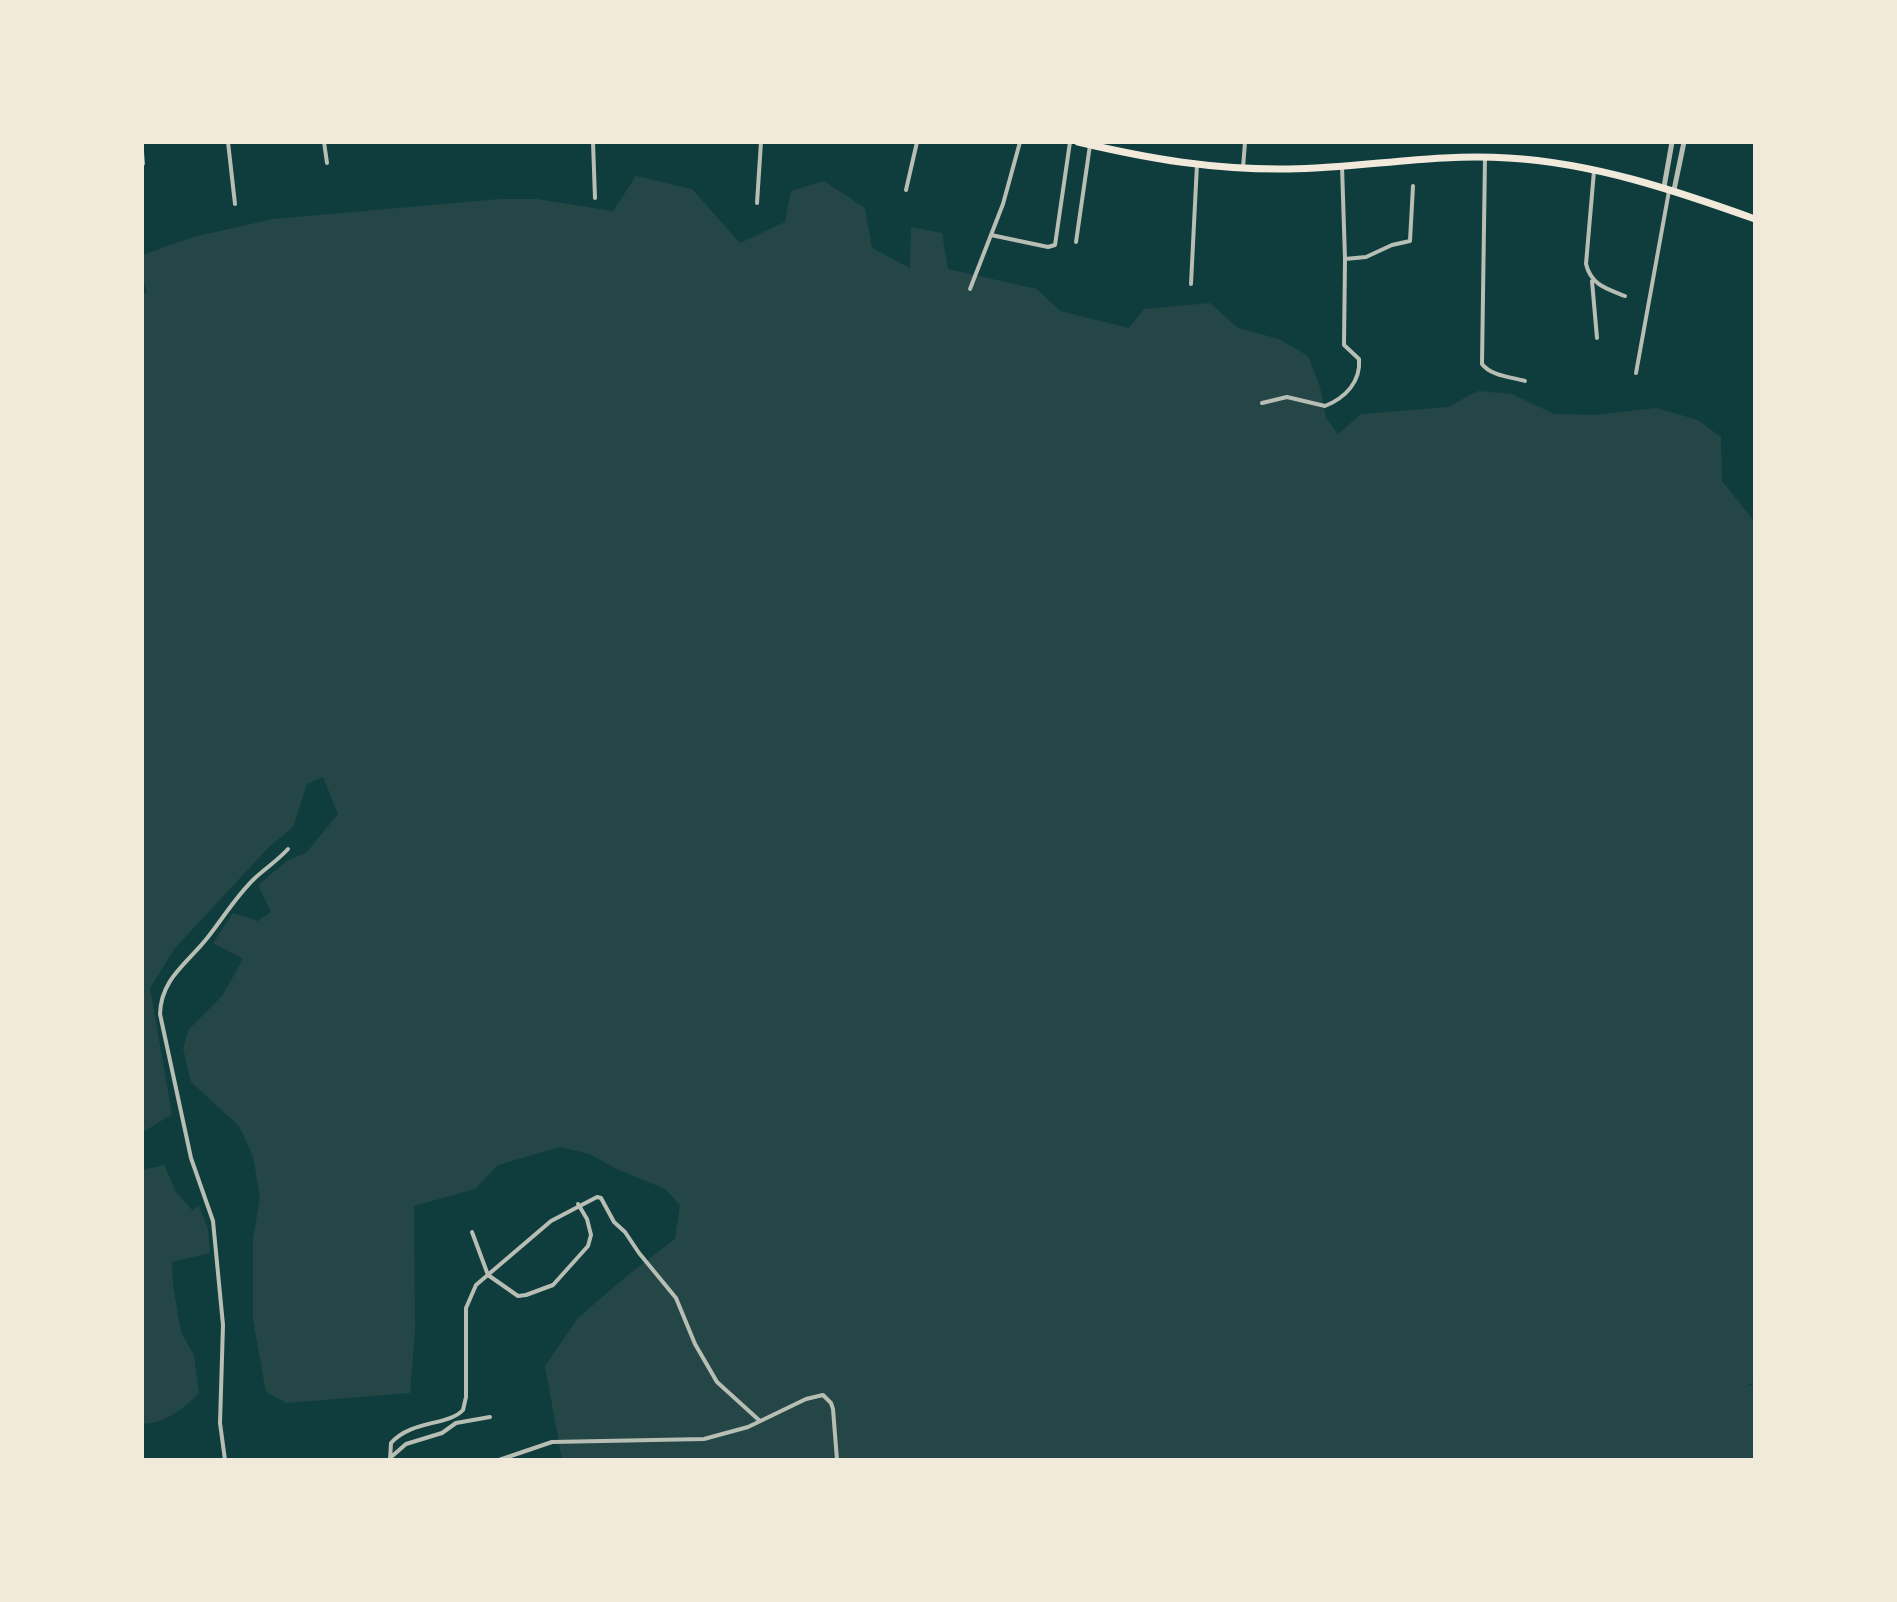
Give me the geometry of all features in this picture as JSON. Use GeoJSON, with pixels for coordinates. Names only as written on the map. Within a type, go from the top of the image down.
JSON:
{"type":"FeatureCollection","features":[{"type":"Feature","properties":{"kind":"highway"},"geometry":{"type":"LineString","coordinates":[[1078,142],[1115,146],[1169,162],[1243,168],[1290,169],[1485,157],[1549,161],[1594,169],[1669,189],[1755,219]]}},
{"type":"Feature","properties":{"kind":"street"},"geometry":{"type":"LineString","coordinates":[[228,142],[235,204]]}},
{"type":"Feature","properties":{"kind":"street"},"geometry":{"type":"LineString","coordinates":[[324,142],[327,163]]}},
{"type":"Feature","properties":{"kind":"street"},"geometry":{"type":"LineString","coordinates":[[593,142],[595,198]]}},
{"type":"Feature","properties":{"kind":"street"},"geometry":{"type":"LineString","coordinates":[[757,203],[761,142]]}},
{"type":"Feature","properties":{"kind":"street"},"geometry":{"type":"LineString","coordinates":[[906,190],[917,142]]}},
{"type":"Feature","properties":{"kind":"street"},"geometry":{"type":"LineString","coordinates":[[970,289],[1012,177],[1020,142]]}},
{"type":"Feature","properties":{"kind":"street"},"geometry":{"type":"LineString","coordinates":[[991,235],[1048,247],[1055,245],[1070,142]]}},
{"type":"Feature","properties":{"kind":"street"},"geometry":{"type":"LineString","coordinates":[[1243,168],[1245,142]]}},
{"type":"Feature","properties":{"kind":"street"},"geometry":{"type":"LineString","coordinates":[[1636,373],[1669,189],[1672,142]]}},
{"type":"Feature","properties":{"kind":"street"},"geometry":{"type":"LineString","coordinates":[[1669,189],[1684,142]]}},
{"type":"Feature","properties":{"kind":"street"},"geometry":{"type":"LineString","coordinates":[[1076,242],[1090,145]]}},
{"type":"Feature","properties":{"kind":"street"},"geometry":{"type":"LineString","coordinates":[[142,152],[143,164]]}},
{"type":"Feature","properties":{"kind":"street"},"geometry":{"type":"LineString","coordinates":[[1485,157],[1482,364],[1494,373],[1525,381]]}},
{"type":"Feature","properties":{"kind":"street"},"geometry":{"type":"LineString","coordinates":[[1191,284],[1197,164]]}},
{"type":"Feature","properties":{"kind":"street"},"geometry":{"type":"LineString","coordinates":[[1262,403],[1287,397],[1325,406],[1340,398],[1354,382],[1359,359],[1344,345],[1342,166]]}},
{"type":"Feature","properties":{"kind":"street"},"geometry":{"type":"LineString","coordinates":[[1594,169],[1586,264],[1592,281],[1597,338]]}},
{"type":"Feature","properties":{"kind":"street"},"geometry":{"type":"LineString","coordinates":[[1345,259],[1366,257],[1410,241],[1413,186]]}},
{"type":"Feature","properties":{"kind":"street"},"geometry":{"type":"LineString","coordinates":[[1592,281],[1625,296]]}},
{"type":"Feature","properties":{"kind":"street"},"geometry":{"type":"LineString","coordinates":[[225,1460],[220,1423],[223,1325],[213,1221],[191,1158],[160,1003],[167,982],[254,880],[288,849]]}},
{"type":"Feature","properties":{"kind":"street"},"geometry":{"type":"LineString","coordinates":[[390,1459],[391,1443],[397,1436],[425,1423],[451,1419],[463,1410],[466,1397],[466,1308],[476,1285],[551,1221],[593,1198],[601,1198],[614,1222],[676,1298],[695,1344],[717,1382],[760,1421]]}},
{"type":"Feature","properties":{"kind":"street"},"geometry":{"type":"LineString","coordinates":[[472,1232],[488,1275],[518,1296],[538,1292],[553,1285],[588,1246],[591,1235],[587,1219],[578,1204]]}},
{"type":"Feature","properties":{"kind":"street"},"geometry":{"type":"LineString","coordinates":[[499,1460],[552,1442],[704,1439],[760,1421],[806,1399],[823,1395],[833,1409],[837,1460]]}},
{"type":"Feature","properties":{"kind":"street"},"geometry":{"type":"LineString","coordinates":[[390,1459],[406,1444],[442,1433],[456,1423],[490,1417]]}},
{"type":"Feature","properties":{"kind":"shaded area"},"geometry":{"type":"Polygon","coordinates":[[[636,176],[692,189],[740,243],[785,222],[791,191],[824,181],[865,208],[872,248],[910,268],[911,227],[942,233],[948,269],[1037,289],[1060,311],[1129,328],[1144,309],[1210,303],[1238,328],[1279,339],[1308,356],[1320,387],[1326,418],[1338,434],[1361,414],[1448,407],[1478,391],[1512,394],[1554,414],[1594,415],[1656,408],[1698,420],[1721,437],[1722,481],[1754,521],[1755,547],[1755,1382],[1744,1387],[1755,1384],[1755,1460],[562,1460],[545,1366],[578,1318],[675,1239],[680,1205],[665,1189],[589,1154],[560,1147],[498,1165],[475,1189],[414,1206],[415,1331],[410,1393],[286,1403],[266,1392],[253,1320],[253,1239],[260,1198],[253,1156],[239,1126],[191,1082],[183,1048],[189,1029],[222,996],[243,959],[213,943],[233,913],[258,921],[271,912],[258,885],[288,860],[306,853],[338,814],[323,777],[307,784],[293,827],[269,847],[175,948],[150,988],[172,1114],[142,1133],[142,294],[147,292],[142,277],[142,255],[193,237],[273,219],[500,199],[537,199],[613,211],[636,176]]]}},
{"type":"Feature","properties":{"kind":"shaded area"},"geometry":{"type":"Polygon","coordinates":[[[164,1165],[176,1192],[192,1210],[199,1206],[208,1229],[210,1253],[172,1262],[181,1332],[194,1355],[199,1393],[166,1418],[142,1424],[142,1170],[164,1165]]]}}]}
